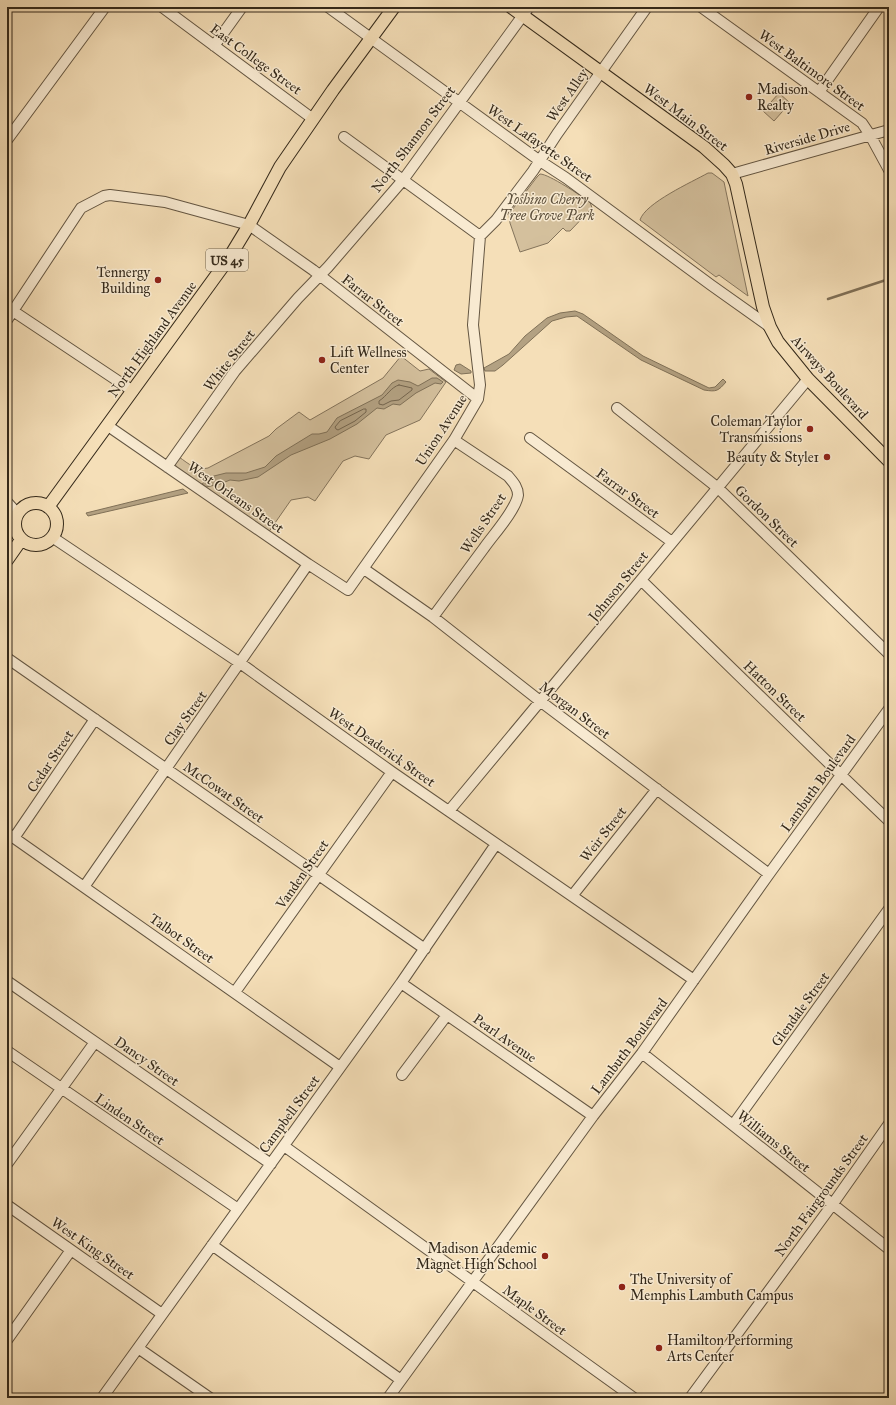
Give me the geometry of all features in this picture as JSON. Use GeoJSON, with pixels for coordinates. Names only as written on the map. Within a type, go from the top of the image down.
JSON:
{"type":"FeatureCollection","features":[{"type":"Feature","properties":{"kind":"main road","name":"North Highland Avenue"},"geometry":{"type":"LineString","coordinates":[[48,507],[229,258],[249,225],[280,167],[394,7]]}},
{"type":"Feature","properties":{"kind":"main road","name":"West Main Street"},"geometry":{"type":"LineString","coordinates":[[512,7],[526,11],[600,72],[704,147],[732,174],[740,198],[763,307],[770,327]]}},
{"type":"Feature","properties":{"kind":"main road","name":"Airways Boulevard"},"geometry":{"type":"LineString","coordinates":[[770,327],[788,356],[808,379],[889,462]]}},
{"type":"Feature","properties":{"kind":"main road"},"geometry":{"type":"LineString","coordinates":[[28,504],[42,504],[48,507],[56,518],[57,525],[56,531],[52,537],[47,542],[34,545],[22,540],[14,527],[17,513],[22,507],[28,504]]}},
{"type":"Feature","properties":{"kind":"main road"},"geometry":{"type":"LineString","coordinates":[[7,560],[22,540]]}},
{"type":"Feature","properties":{"kind":"street"},"geometry":{"type":"LineString","coordinates":[[7,140],[105,7]]}},
{"type":"Feature","properties":{"kind":"street","name":"East College Street"},"geometry":{"type":"LineString","coordinates":[[162,7],[313,119]]}},
{"type":"Feature","properties":{"kind":"street"},"geometry":{"type":"LineString","coordinates":[[214,46],[242,7]]}},
{"type":"Feature","properties":{"kind":"street","name":"West Lafayette Street"},"geometry":{"type":"LineString","coordinates":[[328,7],[458,103],[566,178],[699,277],[770,327]]}},
{"type":"Feature","properties":{"kind":"street","name":"West Alley"},"geometry":{"type":"LineString","coordinates":[[480,236],[496,220],[540,161],[556,134],[647,7]]}},
{"type":"Feature","properties":{"kind":"street","name":"West Baltimore Street"},"geometry":{"type":"LineString","coordinates":[[701,7],[862,123],[889,170]]}},
{"type":"Feature","properties":{"kind":"street"},"geometry":{"type":"LineString","coordinates":[[819,92],[879,7]]}},
{"type":"Feature","properties":{"kind":"street","name":"North Shannon Street"},"geometry":{"type":"LineString","coordinates":[[320,276],[403,180],[526,11]]}},
{"type":"Feature","properties":{"kind":"street","name":"Riverside Drive"},"geometry":{"type":"LineString","coordinates":[[732,174],[889,130]]}},
{"type":"Feature","properties":{"kind":"street"},"geometry":{"type":"LineString","coordinates":[[344,137],[480,236]]}},
{"type":"Feature","properties":{"kind":"street"},"geometry":{"type":"LineString","coordinates":[[133,391],[10,315],[81,208],[104,196],[110,196],[165,202],[249,225]]}},
{"type":"Feature","properties":{"kind":"street","name":"Farrar Street"},"geometry":{"type":"LineString","coordinates":[[249,225],[320,276],[478,399]]}},
{"type":"Feature","properties":{"kind":"street","name":"Union Avenue"},"geometry":{"type":"LineString","coordinates":[[348,590],[454,440],[473,410],[478,399],[480,385],[473,325],[480,236]]}},
{"type":"Feature","properties":{"kind":"street","name":"White Street"},"geometry":{"type":"LineString","coordinates":[[167,466],[235,372],[298,298],[320,276]]}},
{"type":"Feature","properties":{"kind":"street","name":"Johnson Street"},"geometry":{"type":"LineString","coordinates":[[449,811],[808,379]]}},
{"type":"Feature","properties":{"kind":"street","name":"Gordon Street"},"geometry":{"type":"LineString","coordinates":[[617,408],[718,488],[889,654]]}},
{"type":"Feature","properties":{"kind":"street","name":"West Orleans Street"},"geometry":{"type":"LineString","coordinates":[[108,426],[348,590]]}},
{"type":"Feature","properties":{"kind":"street","name":"Farrar Street"},"geometry":{"type":"LineString","coordinates":[[530,438],[672,542]]}},
{"type":"Feature","properties":{"kind":"street","name":"Wells Street"},"geometry":{"type":"LineString","coordinates":[[433,617],[502,524],[515,505],[518,496],[518,490],[514,482],[508,476],[454,440]]}},
{"type":"Feature","properties":{"kind":"street"},"geometry":{"type":"LineString","coordinates":[[7,502],[17,513]]}},
{"type":"Feature","properties":{"kind":"street","name":"West Deaderick Street"},"geometry":{"type":"LineString","coordinates":[[52,537],[240,663],[392,772],[694,980]]}},
{"type":"Feature","properties":{"kind":"street","name":"Clay Street"},"geometry":{"type":"LineString","coordinates":[[84,887],[308,564]]}},
{"type":"Feature","properties":{"kind":"street","name":"Morgan Street"},"geometry":{"type":"LineString","coordinates":[[364,569],[433,617],[540,701],[769,874]]}},
{"type":"Feature","properties":{"kind":"street","name":"Hatton Street"},"geometry":{"type":"LineString","coordinates":[[641,580],[889,821]]}},
{"type":"Feature","properties":{"kind":"street","name":"McCowat Street"},"geometry":{"type":"LineString","coordinates":[[7,658],[425,949]]}},
{"type":"Feature","properties":{"kind":"street","name":"Lambuth Boulevard"},"geometry":{"type":"LineString","coordinates":[[388,1398],[474,1282],[593,1116],[642,1053],[769,874],[889,709]]}},
{"type":"Feature","properties":{"kind":"street","name":"Cedar Street"},"geometry":{"type":"LineString","coordinates":[[11,835],[95,719]]}},
{"type":"Feature","properties":{"kind":"street","name":"Vanden Street"},"geometry":{"type":"LineString","coordinates":[[235,992],[392,772]]}},
{"type":"Feature","properties":{"kind":"street","name":"Weir Street"},"geometry":{"type":"LineString","coordinates":[[572,896],[656,789]]}},
{"type":"Feature","properties":{"kind":"street","name":"Talbot Street"},"geometry":{"type":"LineString","coordinates":[[11,835],[340,1067]]}},
{"type":"Feature","properties":{"kind":"street","name":"Campbell Street"},"geometry":{"type":"LineString","coordinates":[[102,1398],[401,983],[496,844]]}},
{"type":"Feature","properties":{"kind":"street","name":"Glendale Street"},"geometry":{"type":"LineString","coordinates":[[733,1125],[889,909]]}},
{"type":"Feature","properties":{"kind":"street","name":"Dancy Street"},"geometry":{"type":"LineString","coordinates":[[7,981],[271,1164]]}},
{"type":"Feature","properties":{"kind":"street","name":"Pearl Avenue"},"geometry":{"type":"LineString","coordinates":[[401,983],[593,1116]]}},
{"type":"Feature","properties":{"kind":"street"},"geometry":{"type":"LineString","coordinates":[[402,1075],[447,1016]]}},
{"type":"Feature","properties":{"kind":"street"},"geometry":{"type":"LineString","coordinates":[[7,1164],[95,1042]]}},
{"type":"Feature","properties":{"kind":"street","name":"Linden Street"},"geometry":{"type":"LineString","coordinates":[[7,1051],[238,1210]]}},
{"type":"Feature","properties":{"kind":"street","name":"Williams Street"},"geometry":{"type":"LineString","coordinates":[[642,1053],[889,1249]]}},
{"type":"Feature","properties":{"kind":"street","name":"North Fairgrounds Street"},"geometry":{"type":"LineString","coordinates":[[690,1398],[832,1205],[889,1124]]}},
{"type":"Feature","properties":{"kind":"street","name":"Maple Street"},"geometry":{"type":"LineString","coordinates":[[284,1146],[634,1398]]}},
{"type":"Feature","properties":{"kind":"street","name":"West King Street"},"geometry":{"type":"LineString","coordinates":[[7,1205],[162,1314]]}},
{"type":"Feature","properties":{"kind":"street"},"geometry":{"type":"LineString","coordinates":[[212,1245],[401,1380]]}},
{"type":"Feature","properties":{"kind":"street"},"geometry":{"type":"LineString","coordinates":[[7,1340],[71,1250]]}},
{"type":"Feature","properties":{"kind":"street"},"geometry":{"type":"LineString","coordinates":[[138,1348],[210,1398]]}},
{"type":"Feature","properties":{"kind":"green space"},"geometry":{"type":"Polygon","coordinates":[[[779,93],[790,103],[774,121],[763,111],[779,93]]]}},
{"type":"Feature","properties":{"kind":"green space"},"geometry":{"type":"Polygon","coordinates":[[[708,173],[712,173],[724,182],[748,296],[719,275],[716,277],[640,220],[644,213],[659,200],[708,173]]]}},
{"type":"Feature","properties":{"kind":"green space","name":"Yoshino Cherry Tree Grove Park"},"geometry":{"type":"Polygon","coordinates":[[[540,174],[557,181],[580,195],[590,202],[592,208],[570,231],[566,231],[563,228],[548,243],[520,252],[510,223],[509,214],[540,174]]]}},
{"type":"Feature","properties":{"kind":"green space"},"geometry":{"type":"Polygon","coordinates":[[[401,356],[420,371],[429,369],[446,382],[420,420],[386,435],[369,459],[355,456],[343,461],[315,501],[308,497],[291,500],[268,533],[177,470],[175,463],[179,457],[196,468],[208,468],[269,436],[299,412],[310,420],[383,378],[401,356]]]}},
{"type":"Feature","properties":{"kind":"water"},"geometry":{"type":"Polygon","coordinates":[[[575,311],[583,314],[643,356],[709,388],[715,387],[723,379],[726,382],[717,390],[704,390],[641,360],[577,316],[552,321],[495,371],[485,371],[484,368],[509,354],[525,336],[547,318],[560,313],[575,311]]]}},
{"type":"Feature","properties":{"kind":"water"},"geometry":{"type":"Polygon","coordinates":[[[460,364],[471,371],[471,373],[461,374],[454,370],[456,365],[460,364]]]}},
{"type":"Feature","properties":{"kind":"water"},"geometry":{"type":"Polygon","coordinates":[[[432,378],[437,378],[443,382],[441,384],[435,383],[416,393],[400,405],[393,404],[384,409],[377,408],[357,424],[330,439],[291,455],[258,477],[239,481],[230,480],[206,487],[202,484],[210,477],[226,473],[246,473],[265,467],[276,456],[312,434],[327,432],[337,418],[382,395],[392,383],[398,380],[410,382],[418,386],[432,378]]]}},
{"type":"Feature","properties":{"kind":"water"},"geometry":{"type":"Polygon","coordinates":[[[183,489],[188,493],[88,516],[86,513],[183,489]]]}},
{"type":"Feature","properties":{"kind":"waterway"},"geometry":{"type":"LineString","coordinates":[[828,299],[889,279]]}},
{"type":"Feature","properties":{"kind":"place","name":"Madison Realty"},"geometry":{"type":"Point","coordinates":[749,97]}},
{"type":"Feature","properties":{"kind":"place","name":"Tennergy Building"},"geometry":{"type":"Point","coordinates":[158,280]}},
{"type":"Feature","properties":{"kind":"place","name":"Lift Wellness Center"},"geometry":{"type":"Point","coordinates":[322,360]}},
{"type":"Feature","properties":{"kind":"place","name":"Coleman Taylor Transmissions"},"geometry":{"type":"Point","coordinates":[810,429]}},
{"type":"Feature","properties":{"kind":"place","name":"Beauty & Style1"},"geometry":{"type":"Point","coordinates":[827,457]}},
{"type":"Feature","properties":{"kind":"place","name":"Madison Academic Magnet High School"},"geometry":{"type":"Point","coordinates":[545,1256]}},
{"type":"Feature","properties":{"kind":"place","name":"The University of Memphis Lambuth Campus"},"geometry":{"type":"Point","coordinates":[622,1287]}},
{"type":"Feature","properties":{"kind":"place","name":"Hamilton Performing Arts Center"},"geometry":{"type":"Point","coordinates":[659,1348]}}]}
